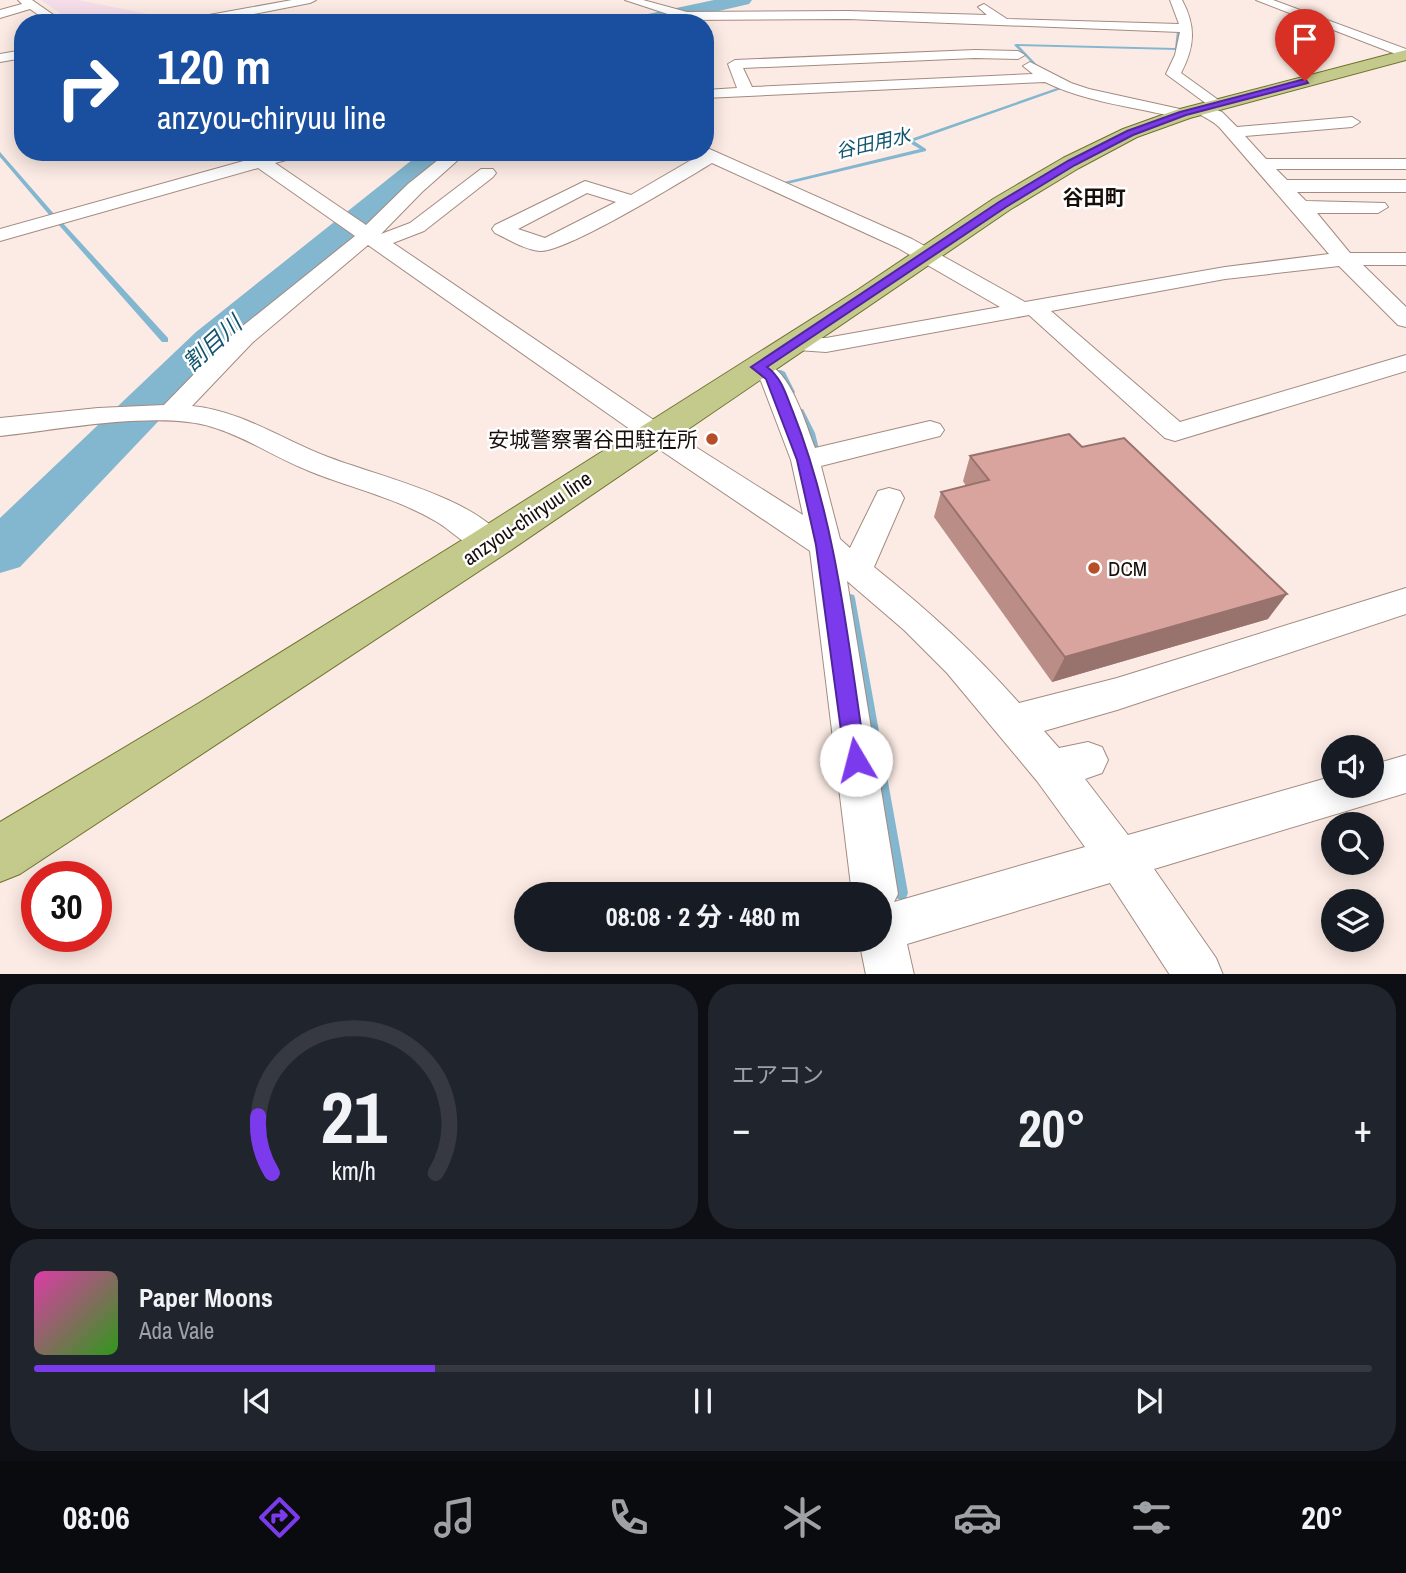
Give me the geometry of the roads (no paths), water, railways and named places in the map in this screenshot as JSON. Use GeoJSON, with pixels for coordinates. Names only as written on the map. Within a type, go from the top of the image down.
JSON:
{"type":"FeatureCollection","features":[{"type":"Feature","properties":{"kind":"main road","name":"anzyou-chiryuu line"},"geometry":{"type":"LineString","coordinates":[[0,854],[490,543],[926,255],[1071,163],[1130,133],[1217,121],[1404,57]]}},
{"type":"Feature","properties":{"kind":"street"},"geometry":{"type":"LineString","coordinates":[[235,14],[310,0]]}},
{"type":"Feature","properties":{"kind":"street"},"geometry":{"type":"LineString","coordinates":[[631,0],[679,14]]}},
{"type":"Feature","properties":{"kind":"street"},"geometry":{"type":"LineString","coordinates":[[976,0],[1045,78],[1056,85],[1107,99],[1217,121],[1294,144]]}},
{"type":"Feature","properties":{"kind":"street"},"geometry":{"type":"LineString","coordinates":[[1176,0],[1188,28],[1182,60],[1174,74],[1217,121],[1262,164],[1344,259],[1406,320]]}},
{"type":"Feature","properties":{"kind":"street"},"geometry":{"type":"LineString","coordinates":[[1262,0],[1404,57]]}},
{"type":"Feature","properties":{"kind":"street"},"geometry":{"type":"LineString","coordinates":[[0,14],[27,2],[45,14]]}},
{"type":"Feature","properties":{"kind":"street"},"geometry":{"type":"LineString","coordinates":[[665,10],[713,2]]}},
{"type":"Feature","properties":{"kind":"street"},"geometry":{"type":"LineString","coordinates":[[697,14],[756,3]]}},
{"type":"Feature","properties":{"kind":"street"},"geometry":{"type":"LineString","coordinates":[[883,16],[893,34]]}},
{"type":"Feature","properties":{"kind":"street"},"geometry":{"type":"LineString","coordinates":[[714,19],[750,22],[815,22],[883,16],[1008,35],[1188,28]]}},
{"type":"Feature","properties":{"kind":"street"},"geometry":{"type":"LineString","coordinates":[[746,91],[735,64],[759,57],[803,62],[975,54],[1008,35]]}},
{"type":"Feature","properties":{"kind":"street"},"geometry":{"type":"LineString","coordinates":[[803,62],[823,87]]}},
{"type":"Feature","properties":{"kind":"street"},"geometry":{"type":"LineString","coordinates":[[714,93],[1045,78]]}},
{"type":"Feature","properties":{"kind":"street"},"geometry":{"type":"LineString","coordinates":[[1217,121],[1255,116]]}},
{"type":"Feature","properties":{"kind":"street"},"geometry":{"type":"LineString","coordinates":[[1217,121],[1352,122]]}},
{"type":"Feature","properties":{"kind":"street"},"geometry":{"type":"LineString","coordinates":[[714,157],[926,255],[1027,309],[1175,432],[1406,363]]}},
{"type":"Feature","properties":{"kind":"street"},"geometry":{"type":"LineString","coordinates":[[0,234],[240,161]]}},
{"type":"Feature","properties":{"kind":"street"},"geometry":{"type":"LineString","coordinates":[[259,161],[654,433],[824,545],[857,569],[916,620],[960,662],[1010,723],[1069,764],[1120,859],[1198,974]]}},
{"type":"Feature","properties":{"kind":"street"},"geometry":{"type":"LineString","coordinates":[[171,413],[243,338],[362,232],[448,161]]}},
{"type":"Feature","properties":{"kind":"street"},"geometry":{"type":"LineString","coordinates":[[632,201],[585,187],[502,229],[539,245],[550,244],[632,201],[696,161]]}},
{"type":"Feature","properties":{"kind":"street"},"geometry":{"type":"LineString","coordinates":[[1262,164],[1406,164]]}},
{"type":"Feature","properties":{"kind":"street"},"geometry":{"type":"LineString","coordinates":[[362,232],[417,227],[487,173]]}},
{"type":"Feature","properties":{"kind":"street"},"geometry":{"type":"LineString","coordinates":[[1280,186],[1406,186]]}},
{"type":"Feature","properties":{"kind":"street"},"geometry":{"type":"LineString","coordinates":[[1300,207],[1378,206]]}},
{"type":"Feature","properties":{"kind":"street"},"geometry":{"type":"LineString","coordinates":[[793,344],[826,345],[1225,273],[1344,259],[1406,259]]}},
{"type":"Feature","properties":{"kind":"street"},"geometry":{"type":"LineString","coordinates":[[1375,289],[1406,286]]}},
{"type":"Feature","properties":{"kind":"street"},"geometry":{"type":"LineString","coordinates":[[758,367],[772,377],[815,458],[824,545],[873,882]]}},
{"type":"Feature","properties":{"kind":"street"},"geometry":{"type":"LineString","coordinates":[[0,428],[108,416],[171,413],[198,415],[235,423],[295,454],[411,495],[469,524],[490,543]]}},
{"type":"Feature","properties":{"kind":"street"},"geometry":{"type":"LineString","coordinates":[[815,458],[930,430]]}},
{"type":"Feature","properties":{"kind":"street"},"geometry":{"type":"LineString","coordinates":[[857,569],[889,498]]}},
{"type":"Feature","properties":{"kind":"street"},"geometry":{"type":"LineString","coordinates":[[1010,723],[1117,694],[1406,601]]}},
{"type":"Feature","properties":{"kind":"street"},"geometry":{"type":"LineString","coordinates":[[1384,780],[1406,774]]}},
{"type":"Feature","properties":{"kind":"street"},"geometry":{"type":"LineString","coordinates":[[892,926],[1326,798]]}},
{"type":"Feature","properties":{"kind":"street"},"geometry":{"type":"LineString","coordinates":[[885,952],[890,974]]}},
{"type":"Feature","properties":{"kind":"waterway","name":"割目川"},"geometry":{"type":"LineString","coordinates":[[678,14],[742,0]]}},
{"type":"Feature","properties":{"kind":"waterway","name":"谷田用水"},"geometry":{"type":"LineString","coordinates":[[1039,69],[1016,45],[1177,49],[1179,31]]}},
{"type":"Feature","properties":{"kind":"waterway","name":"谷田用水"},"geometry":{"type":"LineString","coordinates":[[783,183],[924,150],[910,141],[1062,88]]}},
{"type":"Feature","properties":{"kind":"waterway"},"geometry":{"type":"LineString","coordinates":[[0,154],[53,216]]}},
{"type":"Feature","properties":{"kind":"waterway","name":"割目川"},"geometry":{"type":"LineString","coordinates":[[0,552],[211,341],[430,161]]}},
{"type":"Feature","properties":{"kind":"waterway"},"geometry":{"type":"LineString","coordinates":[[59,222],[165,340]]}},
{"type":"Feature","properties":{"kind":"waterway"},"geometry":{"type":"LineString","coordinates":[[194,342],[211,341]]}},
{"type":"Feature","properties":{"kind":"waterway","name":"谷田用水"},"geometry":{"type":"LineString","coordinates":[[781,372],[791,392]]}},
{"type":"Feature","properties":{"kind":"waterway","name":"谷田用水"},"geometry":{"type":"LineString","coordinates":[[800,411],[811,433],[817,457]]}},
{"type":"Feature","properties":{"kind":"waterway","name":"谷田用水"},"geometry":{"type":"LineString","coordinates":[[850,598],[901,893]]}},
{"type":"Feature","properties":{"kind":"place","name":"安城警察署谷田駐在所"},"geometry":{"type":"Point","coordinates":[712,439]}},
{"type":"Feature","properties":{"kind":"place","name":"DCM"},"geometry":{"type":"Point","coordinates":[1094,568]}},
{"type":"Feature","properties":{"kind":"district","name":"谷田町"},"geometry":{"type":"Point","coordinates":[1094,197]}}]}
